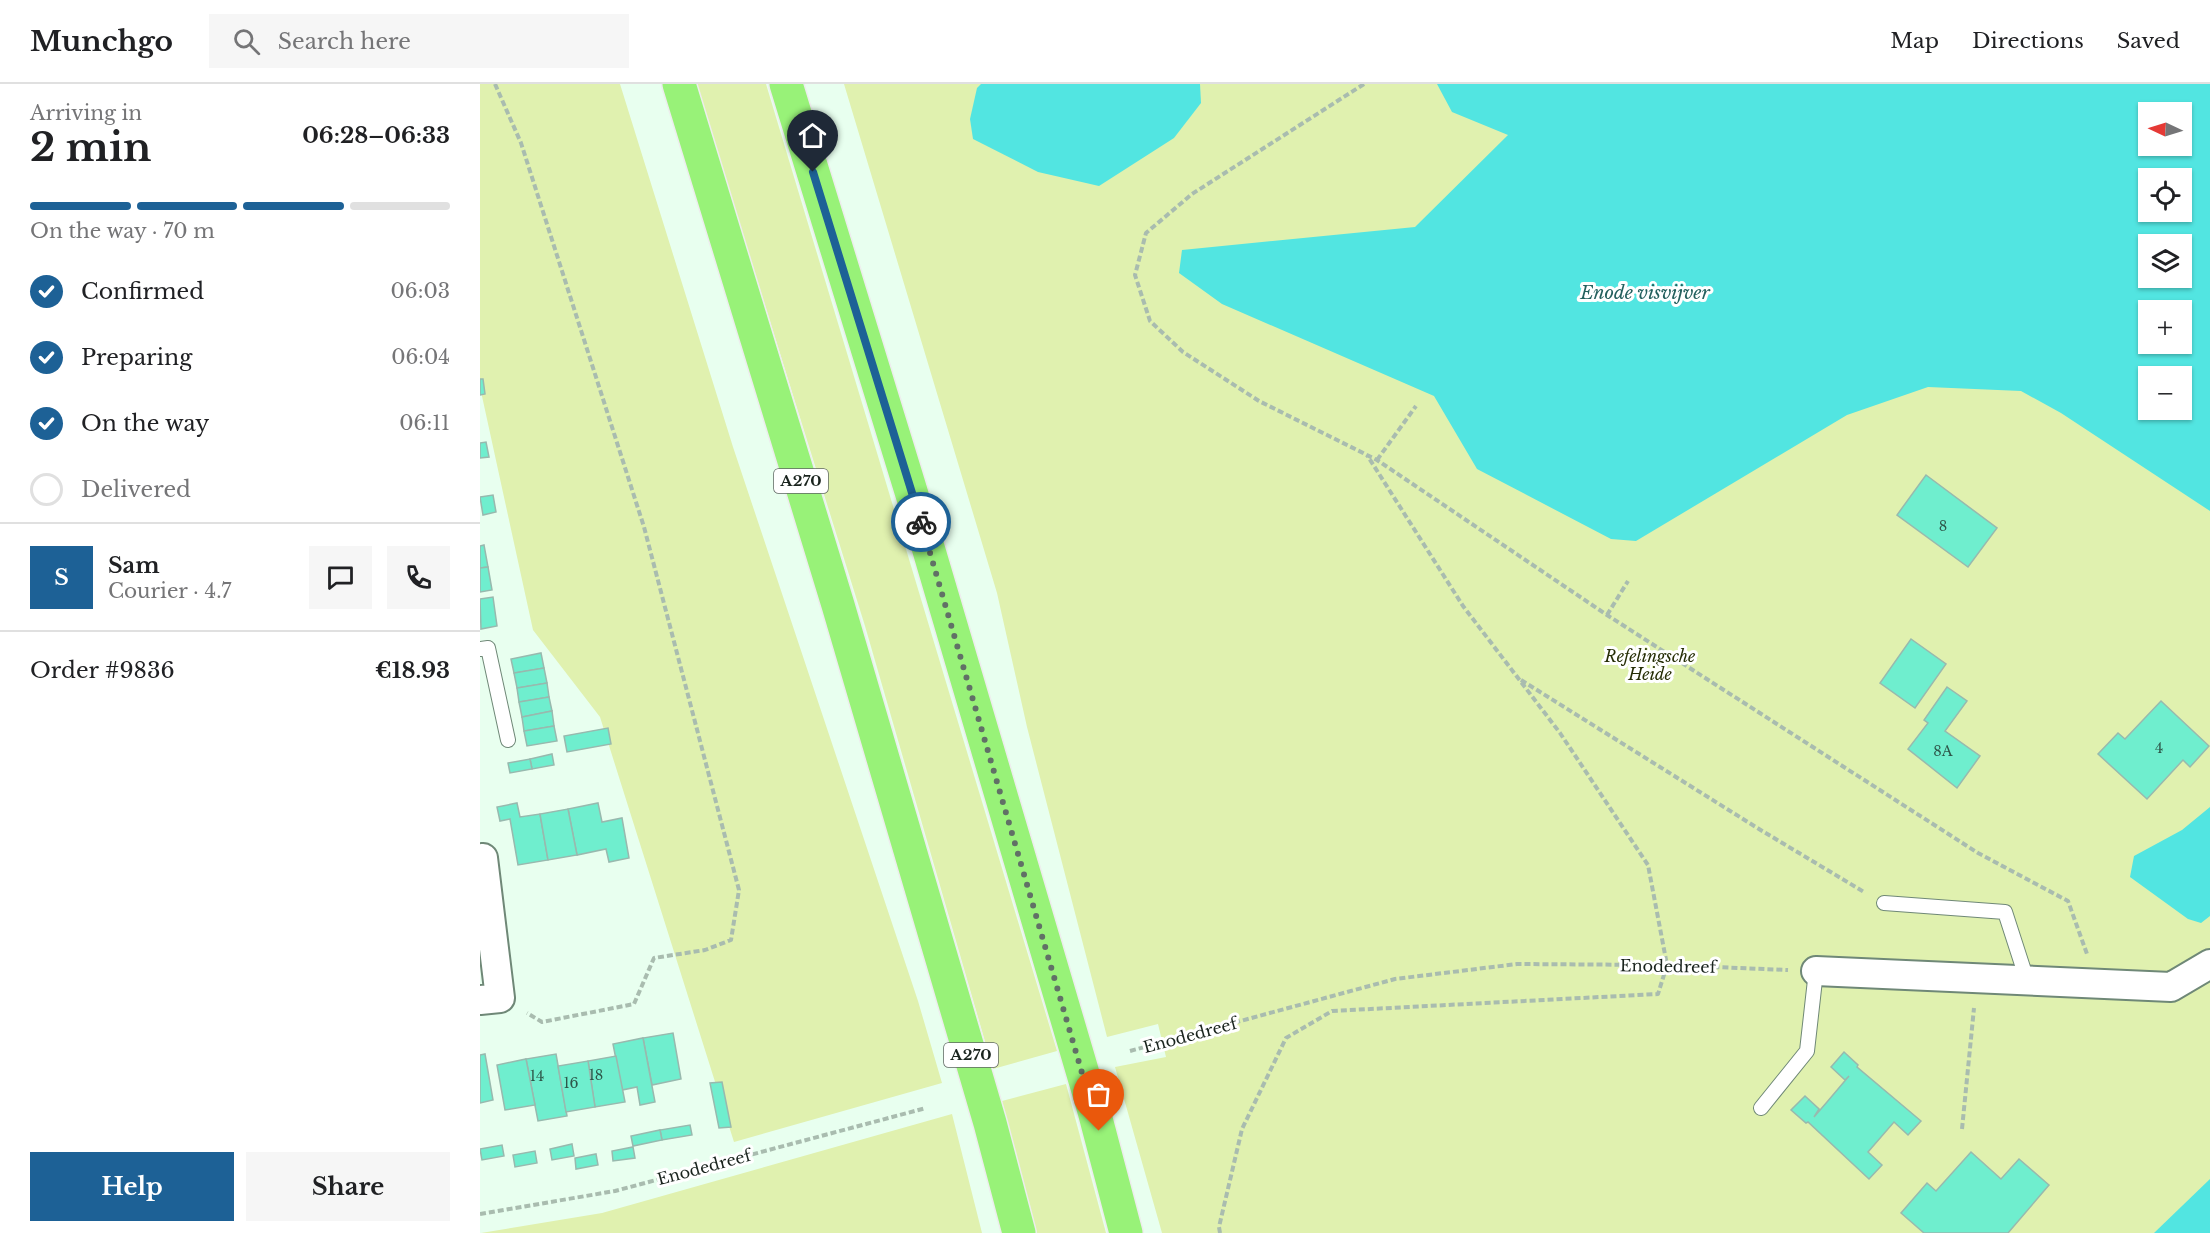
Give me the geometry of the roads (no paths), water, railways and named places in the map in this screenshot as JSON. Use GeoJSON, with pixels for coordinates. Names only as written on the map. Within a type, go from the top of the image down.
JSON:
{"type":"FeatureCollection","features":[{"type":"Feature","properties":{"kind":"highway","name":"A270"},"geometry":{"type":"LineString","coordinates":[[679,84],[838,605],[990,1123],[1019,1233]]}},
{"type":"Feature","properties":{"kind":"highway"},"geometry":{"type":"LineString","coordinates":[[786,84],[929,548],[1094,1111],[1126,1233]]}},
{"type":"Feature","properties":{"kind":"street"},"geometry":{"type":"LineString","coordinates":[[483,858],[490,999]]}},
{"type":"Feature","properties":{"kind":"street"},"geometry":{"type":"LineString","coordinates":[[1816,971],[2170,987],[2210,964]]}},
{"type":"Feature","properties":{"kind":"lane"},"geometry":{"type":"LineString","coordinates":[[480,649],[488,648],[508,740]]}},
{"type":"Feature","properties":{"kind":"lane"},"geometry":{"type":"LineString","coordinates":[[1884,903],[2005,912],[2027,980]]}},
{"type":"Feature","properties":{"kind":"lane"},"geometry":{"type":"LineString","coordinates":[[1761,1108],[1807,1051],[1816,971]]}},
{"type":"Feature","properties":{"kind":"water"},"geometry":{"type":"Polygon","coordinates":[[[981,84],[1200,84],[1201,103],[1174,138],[1099,186],[1038,172],[973,139],[970,119],[977,88],[981,84]]]}},
{"type":"Feature","properties":{"kind":"water","name":"Enode visvijver"},"geometry":{"type":"Polygon","coordinates":[[[1437,84],[2210,84],[2210,511],[2061,413],[2021,391],[1928,387],[1847,415],[1636,541],[1611,539],[1477,469],[1434,396],[1222,304],[1179,273],[1182,250],[1415,227],[1508,135],[1452,112],[1437,84]]]}},
{"type":"Feature","properties":{"kind":"water"},"geometry":{"type":"Polygon","coordinates":[[[2210,807],[2210,916],[2201,923],[2188,919],[2130,877],[2134,856],[2182,830],[2210,807]]]}},
{"type":"Feature","properties":{"kind":"water"},"geometry":{"type":"Polygon","coordinates":[[[2210,1179],[2210,1233],[2154,1233],[2210,1179]]]}},
{"type":"Feature","properties":{"kind":"park label","name":"Refelingsche Heide"},"geometry":{"type":"Point","coordinates":[1650,665]}}]}
